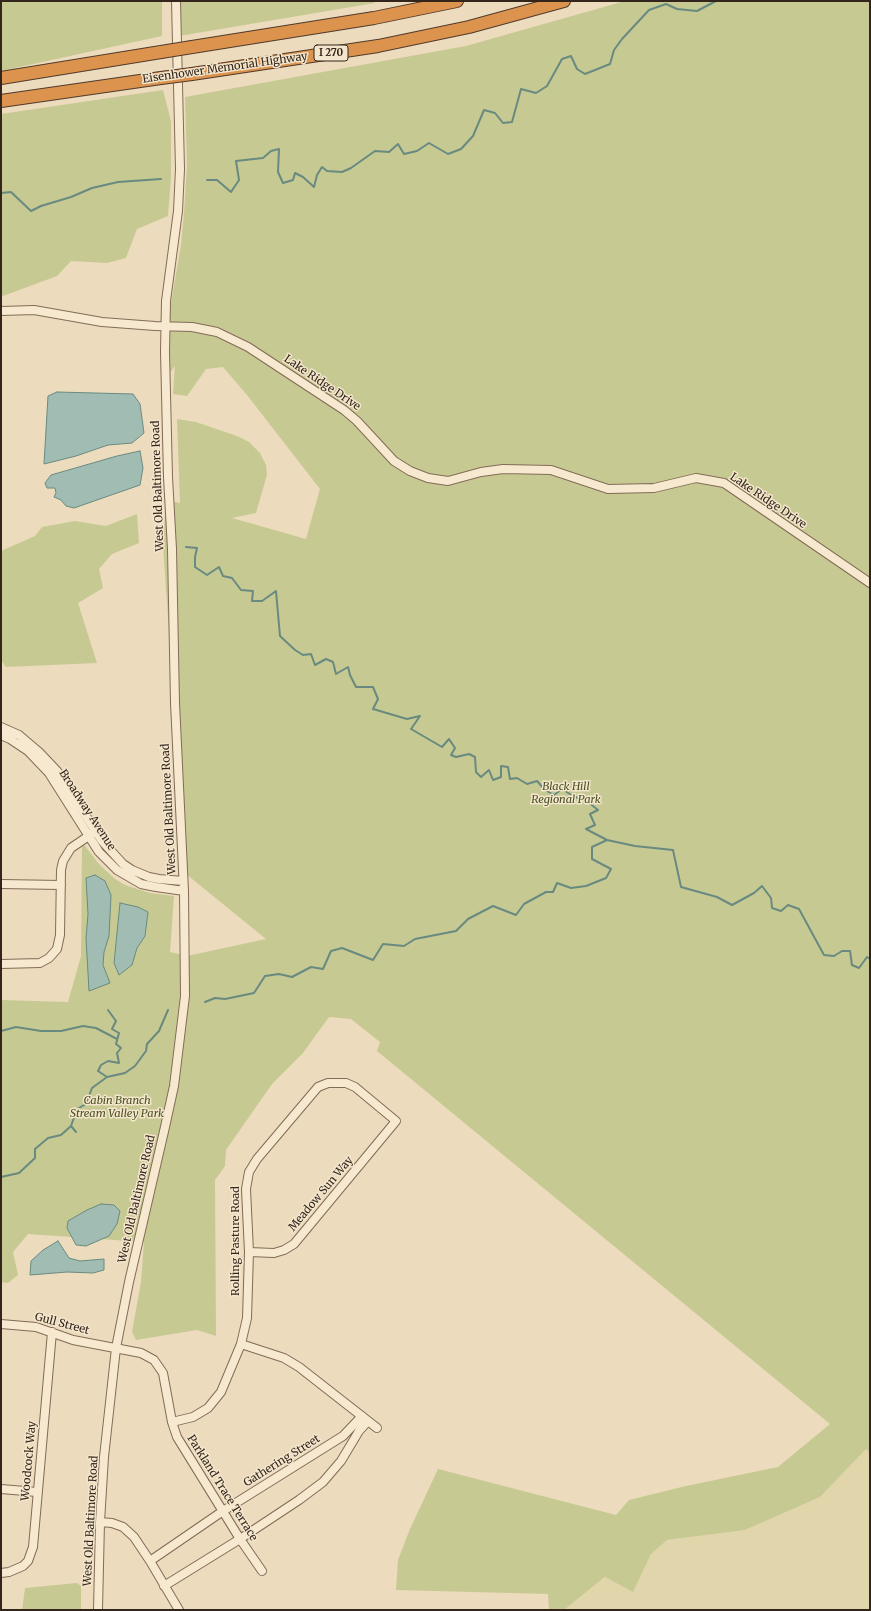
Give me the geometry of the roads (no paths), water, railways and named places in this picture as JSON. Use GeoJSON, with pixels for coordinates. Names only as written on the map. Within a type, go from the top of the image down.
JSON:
{"type":"FeatureCollection","features":[{"type":"Feature","properties":{"kind":"highway"},"geometry":{"type":"LineString","coordinates":[[1,78],[374,18],[457,1]]}},
{"type":"Feature","properties":{"kind":"highway","name":"Eisenhower Memorial Highway"},"geometry":{"type":"LineString","coordinates":[[1,101],[378,46],[469,27],[564,1]]}},
{"type":"Feature","properties":{"kind":"street","name":"West Old Baltimore Road"},"geometry":{"type":"LineString","coordinates":[[98,1610],[100,1522],[104,1457],[116,1348],[129,1282],[174,1086],[185,996],[184,891],[174,698],[172,549],[167,448],[167,294],[178,211],[180,169],[176,1]]}},
{"type":"Feature","properties":{"kind":"street","name":"Lake Ridge Drive"},"geometry":{"type":"LineString","coordinates":[[1,311],[34,310],[102,322],[192,327],[218,332],[248,347],[344,410],[358,421],[394,461],[417,474],[438,480],[448,481],[503,469],[551,470],[608,489],[654,488],[696,478],[724,483],[870,583]]}},
{"type":"Feature","properties":{"kind":"street","name":"Broadway Avenue"},"geometry":{"type":"LineString","coordinates":[[1,727],[19,735],[57,771],[108,862],[128,877],[141,884],[184,891]]}},
{"type":"Feature","properties":{"kind":"street","name":"Broadway Avenue"},"geometry":{"type":"LineString","coordinates":[[1,735],[28,751],[49,773],[92,834],[114,856],[132,870],[148,877],[183,881]]}},
{"type":"Feature","properties":{"kind":"street"},"geometry":{"type":"LineString","coordinates":[[1,964],[40,963],[49,958],[57,949],[60,935],[61,870],[66,855],[71,848],[92,834]]}},
{"type":"Feature","properties":{"kind":"street"},"geometry":{"type":"LineString","coordinates":[[1,884],[61,885]]}},
{"type":"Feature","properties":{"kind":"street","name":"Rolling Pasture Road"},"geometry":{"type":"LineString","coordinates":[[172,1422],[193,1417],[208,1408],[221,1392],[241,1344],[246,1318],[249,1252],[246,1189],[249,1172],[257,1158],[318,1087],[328,1083],[346,1083],[355,1087],[396,1121]]}},
{"type":"Feature","properties":{"kind":"street","name":"Meadow Sun Way"},"geometry":{"type":"LineString","coordinates":[[249,1252],[274,1252],[284,1250],[294,1244],[396,1121]]}},
{"type":"Feature","properties":{"kind":"street","name":"Gull Street"},"geometry":{"type":"LineString","coordinates":[[1,1324],[36,1327],[73,1340],[116,1348]]}},
{"type":"Feature","properties":{"kind":"street","name":"Woodcock Way"},"geometry":{"type":"LineString","coordinates":[[1,1572],[9,1572],[23,1566],[28,1561],[33,1547],[52,1332]]}},
{"type":"Feature","properties":{"kind":"street"},"geometry":{"type":"LineString","coordinates":[[241,1344],[284,1358],[299,1367],[377,1428]]}},
{"type":"Feature","properties":{"kind":"street","name":"Parkland Trace Terrace"},"geometry":{"type":"LineString","coordinates":[[116,1348],[141,1353],[154,1360],[163,1373],[172,1422],[177,1437],[240,1539],[262,1571]]}},
{"type":"Feature","properties":{"kind":"street"},"geometry":{"type":"LineString","coordinates":[[164,1586],[240,1539],[299,1500],[323,1482],[341,1461],[365,1419]]}},
{"type":"Feature","properties":{"kind":"street","name":"Gathering Street"},"geometry":{"type":"LineString","coordinates":[[150,1560],[223,1511],[343,1436],[365,1419]]}},
{"type":"Feature","properties":{"kind":"street"},"geometry":{"type":"LineString","coordinates":[[1,1489],[37,1492]]}},
{"type":"Feature","properties":{"kind":"street"},"geometry":{"type":"LineString","coordinates":[[100,1522],[112,1523],[123,1527],[134,1537],[150,1560],[179,1610]]}},
{"type":"Feature","properties":{"kind":"water"},"geometry":{"type":"Polygon","coordinates":[[[57,392],[133,394],[140,404],[144,433],[132,443],[108,445],[76,456],[44,464],[48,396],[57,392]]]}},
{"type":"Feature","properties":{"kind":"water"},"geometry":{"type":"Polygon","coordinates":[[[140,451],[143,468],[140,485],[74,508],[66,506],[61,500],[54,497],[56,493],[55,488],[47,488],[45,483],[51,475],[140,451]]]}},
{"type":"Feature","properties":{"kind":"water"},"geometry":{"type":"Polygon","coordinates":[[[95,875],[105,881],[111,895],[109,936],[104,952],[103,965],[110,983],[89,991],[86,938],[88,914],[86,878],[95,875]]]}},
{"type":"Feature","properties":{"kind":"water"},"geometry":{"type":"Polygon","coordinates":[[[120,903],[138,907],[148,912],[145,936],[137,948],[132,965],[119,975],[114,963],[120,903]]]}},
{"type":"Feature","properties":{"kind":"water"},"geometry":{"type":"Polygon","coordinates":[[[101,1204],[114,1205],[120,1211],[117,1224],[109,1236],[86,1246],[76,1245],[67,1228],[68,1221],[101,1204]]]}},
{"type":"Feature","properties":{"kind":"water"},"geometry":{"type":"Polygon","coordinates":[[[58,1241],[69,1258],[80,1261],[104,1259],[104,1270],[93,1273],[67,1272],[30,1275],[31,1261],[43,1250],[58,1241]]]}},
{"type":"Feature","properties":{"kind":"waterway"},"geometry":{"type":"LineString","coordinates":[[207,180],[217,180],[231,192],[239,180],[236,161],[263,158],[271,151],[279,149],[278,172],[283,183],[293,180],[295,173],[303,177],[314,187],[317,175],[322,167],[327,171],[342,172],[351,168],[375,151],[389,152],[398,144],[404,154],[417,151],[429,143],[448,154],[461,149],[473,136],[484,110],[495,113],[503,123],[512,122],[521,89],[536,93],[547,86],[562,59],[571,56],[577,69],[585,74],[610,64],[614,50],[622,39],[649,10],[666,4],[677,9],[697,11],[716,1]]}},
{"type":"Feature","properties":{"kind":"waterway"},"geometry":{"type":"LineString","coordinates":[[1,193],[11,192],[31,211],[92,188],[118,182],[161,179]]}},
{"type":"Feature","properties":{"kind":"waterway"},"geometry":{"type":"LineString","coordinates":[[186,547],[197,548],[195,567],[207,575],[219,567],[223,576],[232,578],[241,590],[253,591],[252,601],[262,601],[276,591],[280,636],[295,650],[303,655],[311,654],[315,665],[326,659],[333,662],[336,674],[348,667],[356,687],[373,687],[378,699],[373,709],[407,719],[420,716],[411,729],[442,747],[449,739],[455,748],[451,755],[456,757],[469,754],[475,757],[476,772],[481,777],[489,770],[493,780],[501,777],[501,766],[508,767],[510,779],[517,778],[527,784],[537,781],[545,790],[554,795],[562,789],[573,796],[588,802],[598,810],[590,814],[595,825],[586,829],[607,840],[635,846],[673,850],[681,887],[717,897],[732,905],[754,893],[762,886],[771,898],[772,908],[781,911],[788,905],[799,909],[824,955],[834,956],[842,951],[850,951],[852,965],[859,968],[867,957],[870,959]]}},
{"type":"Feature","properties":{"kind":"waterway"},"geometry":{"type":"LineString","coordinates":[[205,1002],[215,998],[225,999],[254,993],[265,976],[279,974],[292,977],[311,967],[323,969],[331,951],[342,948],[373,960],[383,944],[404,946],[415,939],[456,931],[468,919],[493,906],[516,915],[524,904],[546,892],[553,892],[557,883],[571,888],[586,886],[606,878],[611,869],[592,859],[592,847],[607,840]]}},
{"type":"Feature","properties":{"kind":"waterway"},"geometry":{"type":"LineString","coordinates":[[107,1077],[98,1071],[101,1065],[108,1061],[119,1063],[117,1053],[121,1048],[116,1044],[119,1033],[112,1029],[116,1021],[108,1010]]}},
{"type":"Feature","properties":{"kind":"waterway"},"geometry":{"type":"LineString","coordinates":[[1,1177],[19,1173],[35,1158],[35,1149],[48,1138],[61,1135],[71,1126],[77,1109],[86,1104],[92,1088],[107,1077],[125,1073],[135,1066],[146,1051],[147,1044],[159,1031],[168,1010]]}},
{"type":"Feature","properties":{"kind":"waterway"},"geometry":{"type":"LineString","coordinates":[[1,1031],[16,1027],[41,1031],[61,1031],[83,1026],[96,1028],[117,1039]]}},
{"type":"Feature","properties":{"kind":"waterway"},"geometry":{"type":"LineString","coordinates":[[71,1126],[76,1132]]}},
{"type":"Feature","properties":{"kind":"park label","name":"Black Hill Regional Park"},"geometry":{"type":"Point","coordinates":[566,793]}},
{"type":"Feature","properties":{"kind":"park label","name":"Cabin Branch Stream Valley Park"},"geometry":{"type":"Point","coordinates":[117,1107]}}]}
